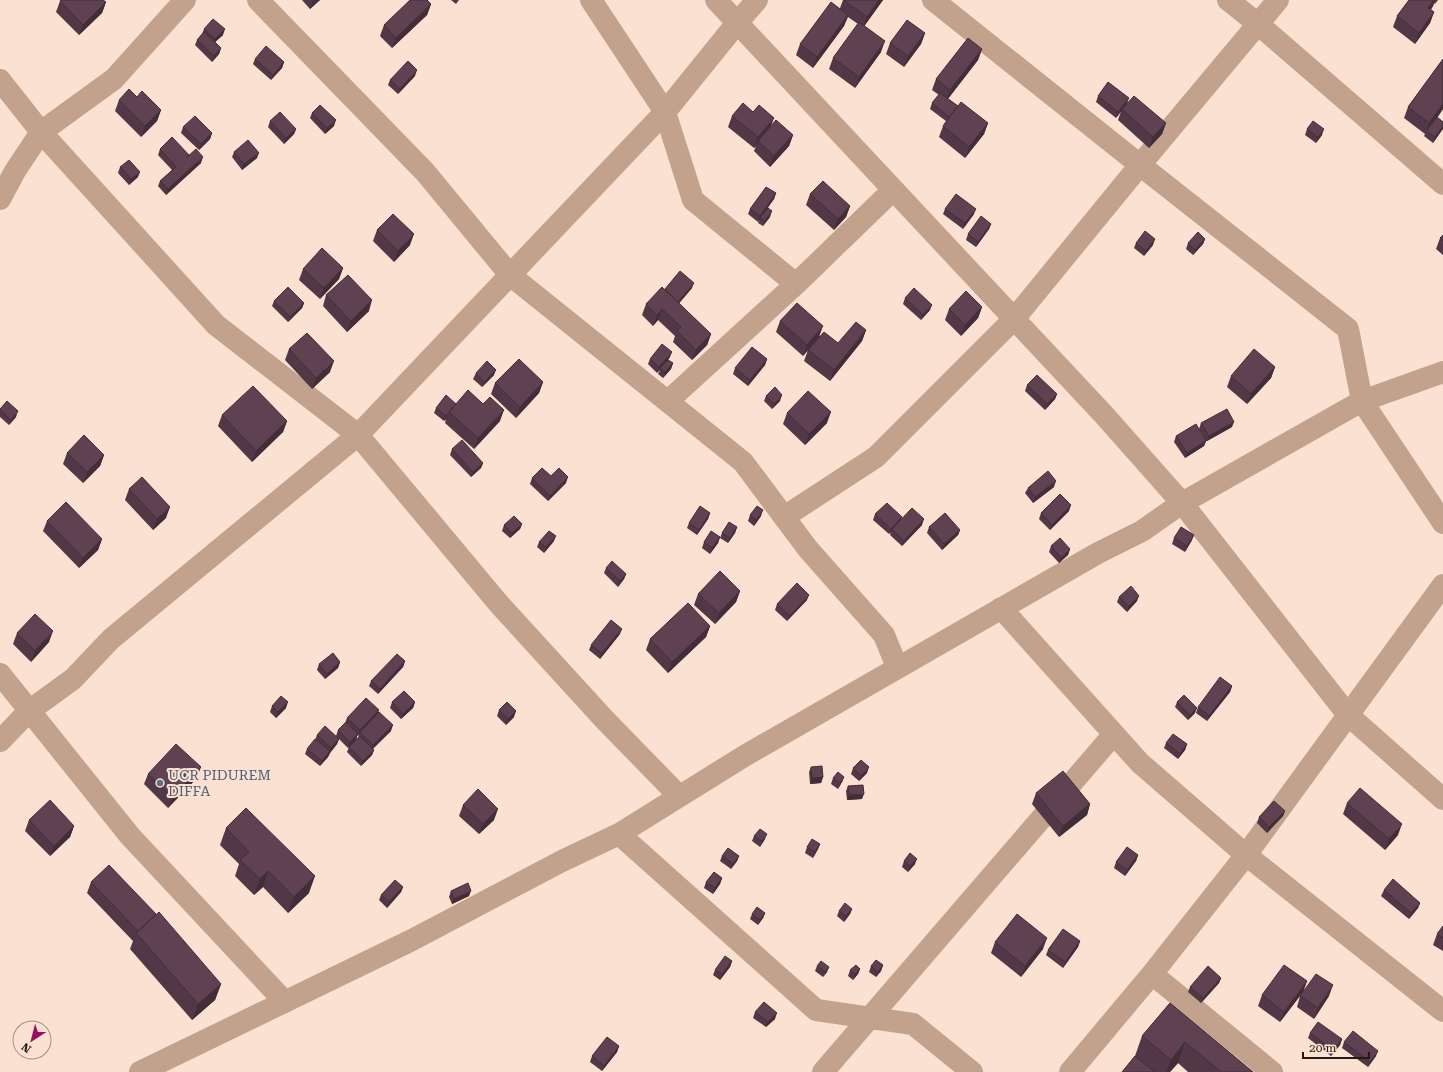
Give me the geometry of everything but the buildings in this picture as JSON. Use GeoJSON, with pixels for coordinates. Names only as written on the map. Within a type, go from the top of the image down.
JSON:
{"type":"FeatureCollection","features":[{"type":"Feature","properties":{"kind":"street"},"geometry":{"type":"LineString","coordinates":[[0,199],[15,171],[41,132],[114,79],[185,0]]}},
{"type":"Feature","properties":{"kind":"street"},"geometry":{"type":"LineString","coordinates":[[258,0],[425,172],[510,275],[744,462],[808,549],[884,635],[897,668]]}},
{"type":"Feature","properties":{"kind":"street"},"geometry":{"type":"LineString","coordinates":[[591,0],[665,112],[694,200],[796,284]]}},
{"type":"Feature","properties":{"kind":"street"},"geometry":{"type":"LineString","coordinates":[[716,0],[1105,416],[1182,504],[1348,715],[1443,799]]}},
{"type":"Feature","properties":{"kind":"street"},"geometry":{"type":"LineString","coordinates":[[0,741],[29,711],[73,678],[111,639],[358,435],[665,112],[757,0]]}},
{"type":"Feature","properties":{"kind":"street"},"geometry":{"type":"LineString","coordinates":[[933,0],[1348,329],[1362,402],[1443,523]]}},
{"type":"Feature","properties":{"kind":"street"},"geometry":{"type":"LineString","coordinates":[[1228,0],[1258,24],[1443,184]]}},
{"type":"Feature","properties":{"kind":"street"},"geometry":{"type":"LineString","coordinates":[[784,517],[876,457],[1014,319],[1278,0]]}},
{"type":"Feature","properties":{"kind":"street"},"geometry":{"type":"LineString","coordinates":[[0,80],[41,132],[216,325],[358,435],[499,604],[604,719],[679,796]]}},
{"type":"Feature","properties":{"kind":"street"},"geometry":{"type":"LineString","coordinates":[[668,401],[796,284],[893,190]]}},
{"type":"Feature","properties":{"kind":"street"},"geometry":{"type":"LineString","coordinates":[[140,1072],[410,941],[562,861],[619,834],[746,755],[1098,552],[1142,531],[1182,504],[1362,402],[1443,372]]}},
{"type":"Feature","properties":{"kind":"street"},"geometry":{"type":"LineString","coordinates":[[1070,1072],[1152,974],[1246,855],[1443,585]]}},
{"type":"Feature","properties":{"kind":"street"},"geometry":{"type":"LineString","coordinates":[[1001,608],[1140,763],[1246,855],[1443,1011]]}},
{"type":"Feature","properties":{"kind":"street"},"geometry":{"type":"LineString","coordinates":[[0,674],[130,836],[285,1002]]}},
{"type":"Feature","properties":{"kind":"street"},"geometry":{"type":"LineString","coordinates":[[823,1072],[1114,734]]}},
{"type":"Feature","properties":{"kind":"street"},"geometry":{"type":"LineString","coordinates":[[619,834],[816,1010],[913,1024],[972,1072]]}},
{"type":"Feature","properties":{"kind":"street"},"geometry":{"type":"LineString","coordinates":[[1152,974],[1272,1072]]}},
{"type":"Feature","properties":{"kind":"place","name":"UCR PIDUREM DIFFA"},"geometry":{"type":"Point","coordinates":[160,783]}}]}
